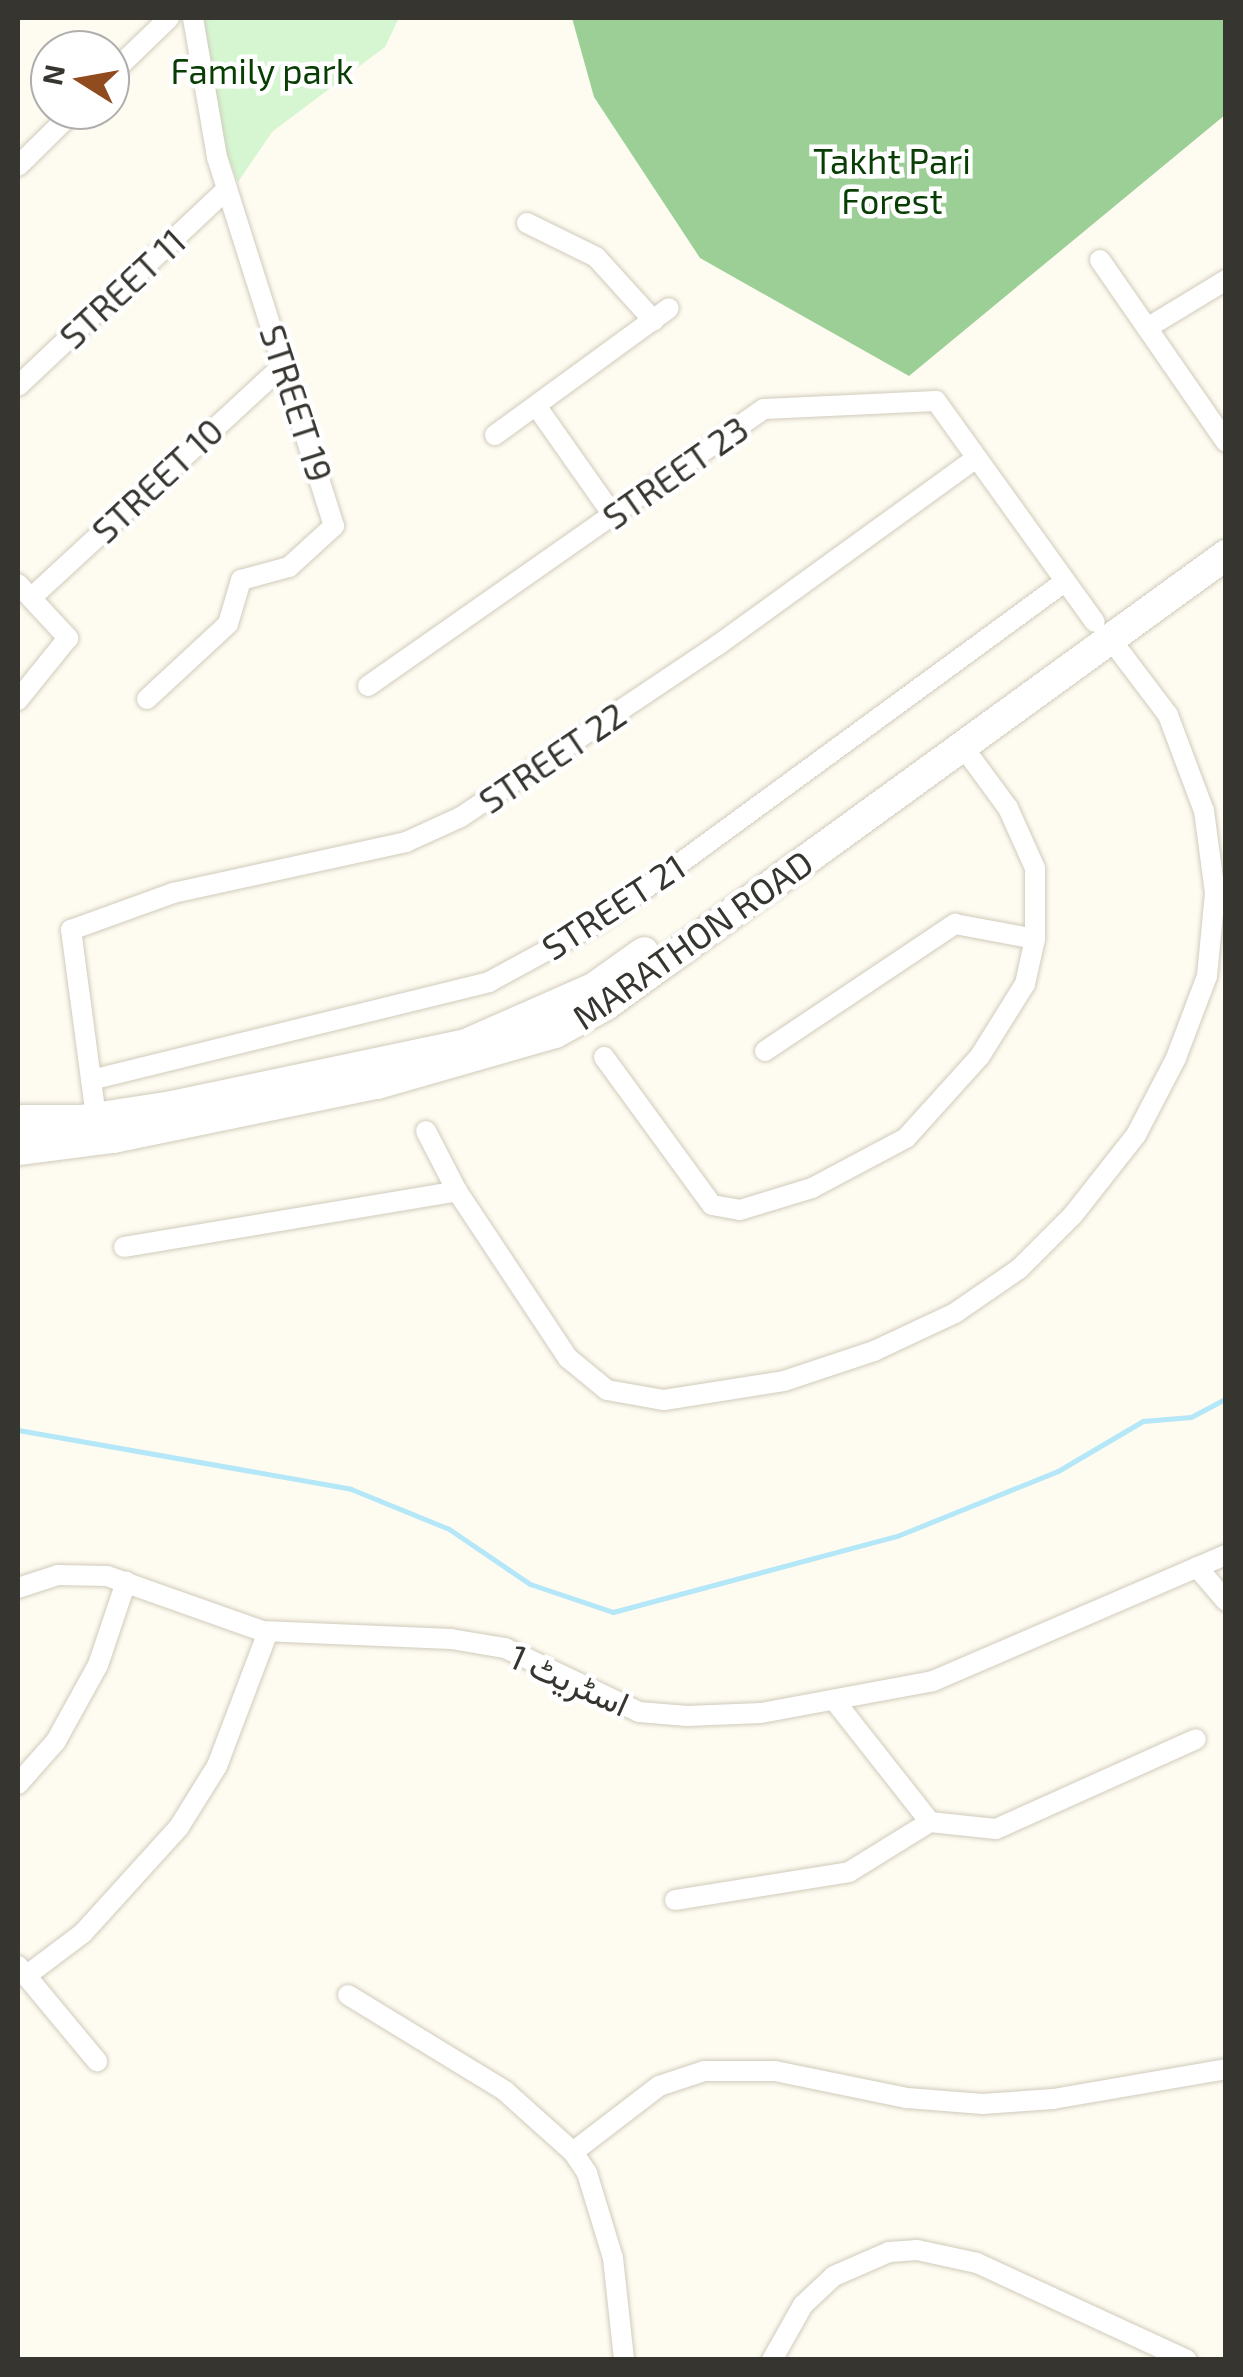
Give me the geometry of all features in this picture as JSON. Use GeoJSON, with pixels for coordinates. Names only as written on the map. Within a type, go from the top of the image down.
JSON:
{"type":"FeatureCollection","features":[{"type":"Feature","properties":{"kind":"main road","name":"MARATHON ROAD"},"geometry":{"type":"LineString","coordinates":[[18,1150],[112,1138],[377,1084],[555,1033],[606,1006],[964,748],[1102,630],[1226,532]]}},
{"type":"Feature","properties":{"kind":"main road","name":"MARATHON ROAD"},"geometry":{"type":"LineString","coordinates":[[18,1120],[96,1117],[466,1044],[595,987],[1102,630],[1226,555]]}},
{"type":"Feature","properties":{"kind":"street"},"geometry":{"type":"LineString","coordinates":[[130,55],[168,18]]}},
{"type":"Feature","properties":{"kind":"street","name":"STREET 19"},"geometry":{"type":"LineString","coordinates":[[147,700],[228,624],[241,580],[289,568],[334,526],[227,188],[208,116],[193,18]]}},
{"type":"Feature","properties":{"kind":"street"},"geometry":{"type":"LineString","coordinates":[[18,166],[54,130]]}},
{"type":"Feature","properties":{"kind":"street","name":"STREET 11"},"geometry":{"type":"LineString","coordinates":[[18,386],[227,188]]}},
{"type":"Feature","properties":{"kind":"street"},"geometry":{"type":"LineString","coordinates":[[495,435],[662,315],[596,257],[527,223]]}},
{"type":"Feature","properties":{"kind":"street"},"geometry":{"type":"LineString","coordinates":[[1100,260],[1226,442]]}},
{"type":"Feature","properties":{"kind":"street"},"geometry":{"type":"LineString","coordinates":[[1147,328],[1226,280]]}},
{"type":"Feature","properties":{"kind":"street","name":"STREET 10"},"geometry":{"type":"LineString","coordinates":[[25,590],[283,365]]}},
{"type":"Feature","properties":{"kind":"street","name":"STREET 23"},"geometry":{"type":"LineString","coordinates":[[368,686],[764,409],[936,401],[1064,583],[1168,715],[1204,811],[1215,893],[1207,976],[1136,1135],[1073,1215],[1019,1269],[955,1314],[874,1351],[784,1382],[664,1400],[607,1390],[568,1358],[457,1191],[426,1131]]}},
{"type":"Feature","properties":{"kind":"street"},"geometry":{"type":"LineString","coordinates":[[537,407],[613,515]]}},
{"type":"Feature","properties":{"kind":"street","name":"STREET 22"},"geometry":{"type":"LineString","coordinates":[[91,1080],[71,930],[173,893],[406,842],[461,818],[718,646],[975,459]]}},
{"type":"Feature","properties":{"kind":"street","name":"STREET 21"},"geometry":{"type":"LineString","coordinates":[[91,1080],[489,982],[602,920],[1064,583]]}},
{"type":"Feature","properties":{"kind":"street"},"geometry":{"type":"LineString","coordinates":[[18,700],[68,638],[25,590]]}},
{"type":"Feature","properties":{"kind":"street"},"geometry":{"type":"LineString","coordinates":[[604,1057],[712,1205],[740,1210],[812,1188],[906,1138],[980,1056],[1025,984],[1035,939],[1035,868],[1008,808],[964,748]]}},
{"type":"Feature","properties":{"kind":"street"},"geometry":{"type":"LineString","coordinates":[[764,1050],[955,924],[1035,939]]}},
{"type":"Feature","properties":{"kind":"street"},"geometry":{"type":"LineString","coordinates":[[91,1080],[96,1117]]}},
{"type":"Feature","properties":{"kind":"street"},"geometry":{"type":"LineString","coordinates":[[124,1247],[457,1191]]}},
{"type":"Feature","properties":{"kind":"street","name":"اسٹریٹ 1"},"geometry":{"type":"LineString","coordinates":[[18,1588],[58,1575],[126,1582],[268,1632],[451,1639],[505,1648],[640,1712],[761,1713],[933,1681],[1226,1554]]}},
{"type":"Feature","properties":{"kind":"street"},"geometry":{"type":"LineString","coordinates":[[1197,1567],[1226,1600]]}},
{"type":"Feature","properties":{"kind":"street"},"geometry":{"type":"LineString","coordinates":[[18,1784],[56,1740],[98,1664],[126,1582]]}},
{"type":"Feature","properties":{"kind":"street"},"geometry":{"type":"LineString","coordinates":[[97,2061],[22,1971],[83,1933],[179,1827],[224,1750],[268,1632]]}},
{"type":"Feature","properties":{"kind":"street"},"geometry":{"type":"LineString","coordinates":[[834,1700],[930,1822]]}},
{"type":"Feature","properties":{"kind":"street"},"geometry":{"type":"LineString","coordinates":[[675,1900],[848,1872],[930,1822],[996,1829],[1196,1739]]}},
{"type":"Feature","properties":{"kind":"street"},"geometry":{"type":"LineString","coordinates":[[348,1995],[505,2091],[574,2152],[587,2173],[613,2258],[624,2360]]}},
{"type":"Feature","properties":{"kind":"street"},"geometry":{"type":"LineString","coordinates":[[574,2152],[659,2086],[704,2071],[775,2071],[907,2098],[983,2104],[1053,2099],[1226,2069]]}},
{"type":"Feature","properties":{"kind":"street"},"geometry":{"type":"LineString","coordinates":[[772,2360],[803,2305],[834,2276],[877,2256],[917,2250],[977,2262],[1187,2360]]}},
{"type":"Feature","properties":{"kind":"green space","name":"Family park"},"geometry":{"type":"Polygon","coordinates":[[[201,18],[399,18],[385,47],[272,132],[238,182],[221,140],[201,18]]]}},
{"type":"Feature","properties":{"kind":"green space","name":"Takht Pari Forest"},"geometry":{"type":"Polygon","coordinates":[[[572,18],[1225,18],[1225,115],[909,376],[700,258],[594,97],[572,18]]]}},
{"type":"Feature","properties":{"kind":"waterway"},"geometry":{"type":"LineString","coordinates":[[18,1430],[351,1489],[449,1529],[530,1584],[613,1612],[897,1536],[1058,1471],[1143,1421],[1191,1417],[1226,1398]]}}]}
